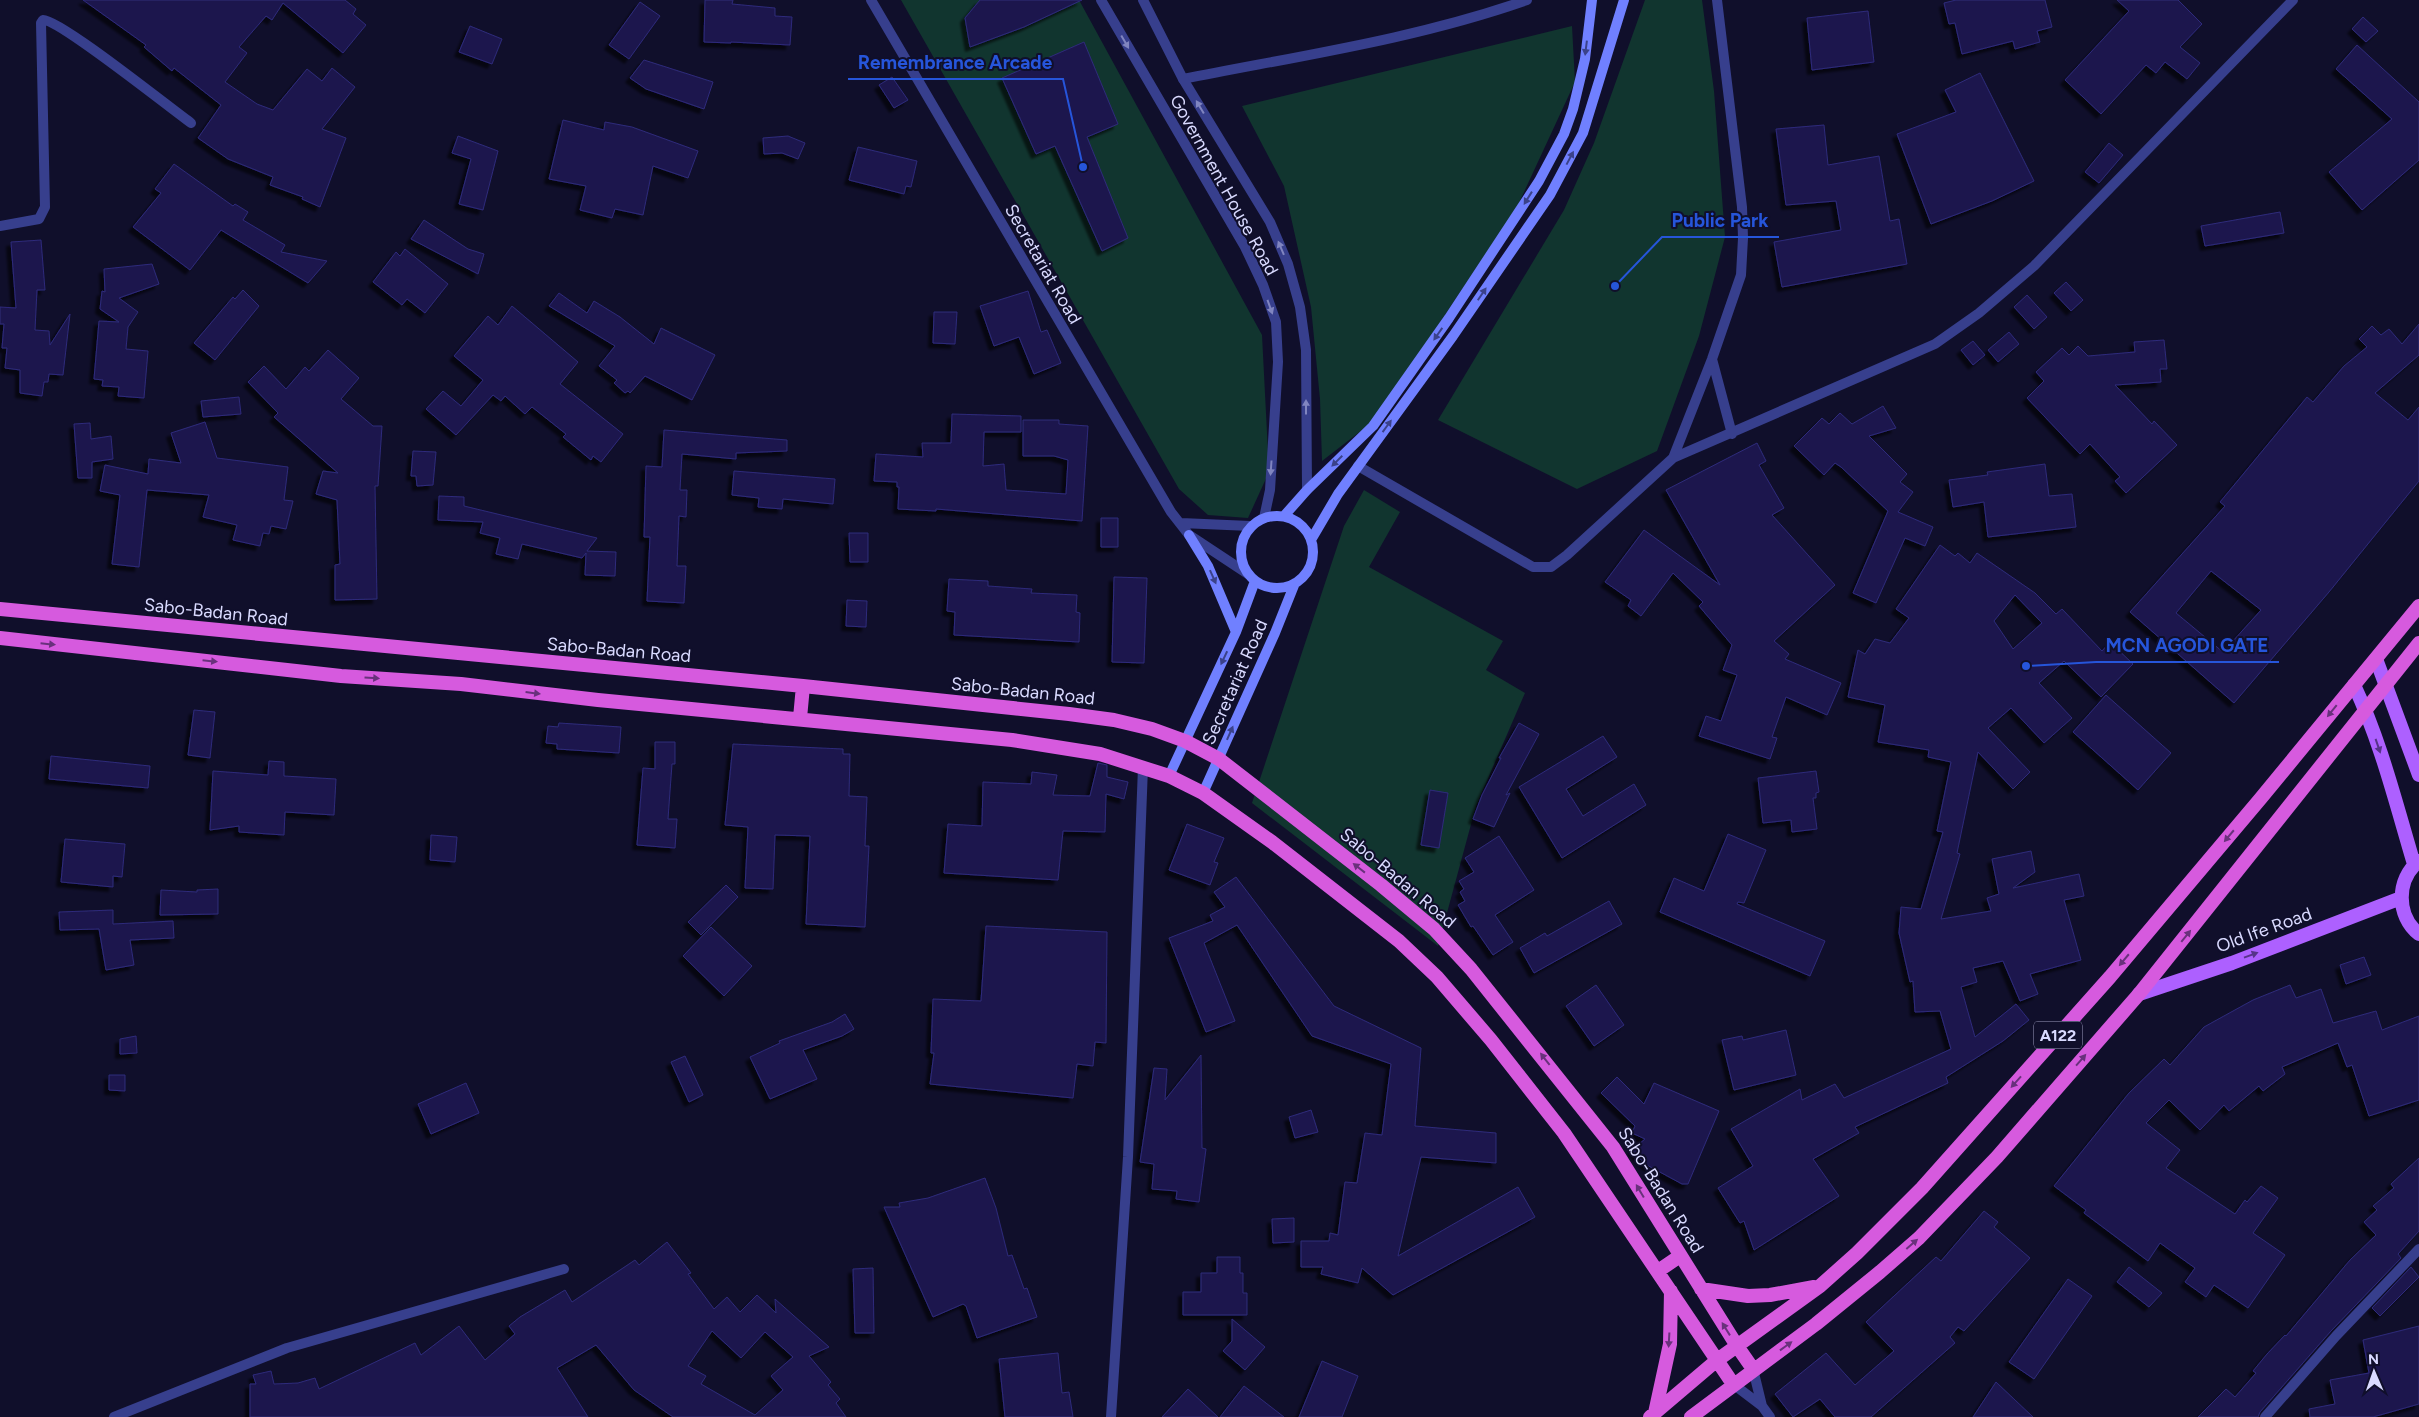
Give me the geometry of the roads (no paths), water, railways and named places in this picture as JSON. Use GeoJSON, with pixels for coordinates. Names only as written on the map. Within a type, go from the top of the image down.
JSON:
{"type":"FeatureCollection","features":[{"type":"Feature","properties":{"kind":"highway","name":"A122"},"geometry":{"type":"LineString","coordinates":[[1652,1415],[1716,1361],[1820,1286],[1857,1253],[1922,1188],[2097,992],[2261,798],[2419,606]]}},
{"type":"Feature","properties":{"kind":"highway","name":"Sabo-Badan Road"},"geometry":{"type":"LineString","coordinates":[[0,609],[803,686],[1114,720],[1152,729],[1185,741],[1219,759],[1382,885],[1434,929],[1458,955],[1535,1046],[1613,1147],[1736,1346],[1753,1369]]}},
{"type":"Feature","properties":{"kind":"highway"},"geometry":{"type":"LineString","coordinates":[[0,638],[341,676],[461,684],[598,700],[800,718],[1012,740],[1100,754],[1169,776],[1203,793],[1272,842],[1399,941],[1437,977],[1491,1040],[1564,1133],[1733,1384]]}},
{"type":"Feature","properties":{"kind":"highway","name":"A122"},"geometry":{"type":"LineString","coordinates":[[1691,1417],[1753,1369],[1816,1324],[1919,1238],[1997,1157],[2139,994],[2419,643]]}},
{"type":"Feature","properties":{"kind":"highway"},"geometry":{"type":"LineString","coordinates":[[800,718],[803,686]]}},
{"type":"Feature","properties":{"kind":"highway"},"geometry":{"type":"LineString","coordinates":[[1658,1271],[1680,1256]]}},
{"type":"Feature","properties":{"kind":"highway"},"geometry":{"type":"LineString","coordinates":[[1701,1289],[1748,1296],[1770,1295],[1820,1286]]}},
{"type":"Feature","properties":{"kind":"highway"},"geometry":{"type":"LineString","coordinates":[[1652,1415],[1670,1344],[1671,1291]]}},
{"type":"Feature","properties":{"kind":"main road"},"geometry":{"type":"LineString","coordinates":[[1284,516],[1307,490],[1372,426],[1449,318],[1539,181],[1564,134],[1573,109],[1585,59],[1592,0]]}},
{"type":"Feature","properties":{"kind":"main road"},"geometry":{"type":"LineString","coordinates":[[1311,540],[1300,525],[1284,516],[1264,518],[1250,526],[1244,535],[1240,555],[1252,577],[1275,588],[1295,583],[1302,577],[1312,560],[1311,540],[1338,494],[1453,336],[1550,195],[1569,161],[1583,133],[1596,98],[1624,0]]}},
{"type":"Feature","properties":{"kind":"main road"},"geometry":{"type":"LineString","coordinates":[[1189,535],[1208,566],[1236,632]]}},
{"type":"Feature","properties":{"kind":"main road","name":"Secretariat Road"},"geometry":{"type":"LineString","coordinates":[[1169,776],[1236,632],[1252,577]]}},
{"type":"Feature","properties":{"kind":"main road","name":"Secretariat Road"},"geometry":{"type":"LineString","coordinates":[[1203,793],[1275,633],[1295,583]]}},
{"type":"Feature","properties":{"kind":"main road"},"geometry":{"type":"LineString","coordinates":[[2376,659],[2419,775]]}},
{"type":"Feature","properties":{"kind":"main road"},"geometry":{"type":"LineString","coordinates":[[2354,685],[2366,710],[2417,862],[2407,874],[2401,898],[2408,922],[2419,934]]}},
{"type":"Feature","properties":{"kind":"main road","name":"Old Ife Road"},"geometry":{"type":"LineString","coordinates":[[2139,994],[2232,963],[2401,898]]}},
{"type":"Feature","properties":{"kind":"street","name":"Secretariat Road"},"geometry":{"type":"LineString","coordinates":[[871,0],[1108,408],[1171,512],[1189,535],[1252,577]]}},
{"type":"Feature","properties":{"kind":"street","name":"Secretariat Road"},"geometry":{"type":"LineString","coordinates":[[876,0],[882,17]]}},
{"type":"Feature","properties":{"kind":"street","name":"Government House Road"},"geometry":{"type":"LineString","coordinates":[[1101,0],[1245,247],[1263,285],[1276,322],[1278,362],[1270,490],[1264,518]]}},
{"type":"Feature","properties":{"kind":"street","name":"Government House Road"},"geometry":{"type":"LineString","coordinates":[[1142,0],[1183,79],[1270,222],[1288,264],[1300,307],[1306,350],[1307,490]]}},
{"type":"Feature","properties":{"kind":"street"},"geometry":{"type":"LineString","coordinates":[[1183,79],[1352,46],[1485,15],[1527,0]]}},
{"type":"Feature","properties":{"kind":"street"},"geometry":{"type":"LineString","coordinates":[[1673,458],[1712,360],[1741,275],[1742,207],[1717,0]]}},
{"type":"Feature","properties":{"kind":"street"},"geometry":{"type":"LineString","coordinates":[[1358,466],[1533,567],[1551,567],[1567,555],[1673,458],[1732,434],[1935,344],[1979,313],[2034,266],[2293,0]]}},
{"type":"Feature","properties":{"kind":"street"},"geometry":{"type":"LineString","coordinates":[[0,226],[39,219],[45,207],[41,22],[44,20],[54,23],[109,61],[191,124]]}},
{"type":"Feature","properties":{"kind":"street"},"geometry":{"type":"LineString","coordinates":[[1712,360],[1732,434]]}},
{"type":"Feature","properties":{"kind":"street"},"geometry":{"type":"LineString","coordinates":[[1181,524],[1250,526]]}},
{"type":"Feature","properties":{"kind":"street"},"geometry":{"type":"LineString","coordinates":[[1110,1417],[1128,1157],[1143,767]]}},
{"type":"Feature","properties":{"kind":"street"},"geometry":{"type":"LineString","coordinates":[[2265,1417],[2336,1336],[2419,1249]]}},
{"type":"Feature","properties":{"kind":"street"},"geometry":{"type":"LineString","coordinates":[[114,1417],[287,1348],[564,1269]]}},
{"type":"Feature","properties":{"kind":"street"},"geometry":{"type":"LineString","coordinates":[[1753,1369],[1762,1406]]}},
{"type":"Feature","properties":{"kind":"street"},"geometry":{"type":"LineString","coordinates":[[1733,1384],[1762,1406],[1770,1417]]}},
{"type":"Feature","properties":{"kind":"place","name":"Remembrance Arcade"},"geometry":{"type":"Point","coordinates":[1083,167]}},
{"type":"Feature","properties":{"kind":"place","name":"Public Park"},"geometry":{"type":"Point","coordinates":[1615,286]}},
{"type":"Feature","properties":{"kind":"place","name":"MCN AGODI GATE"},"geometry":{"type":"Point","coordinates":[2026,666]}}]}
